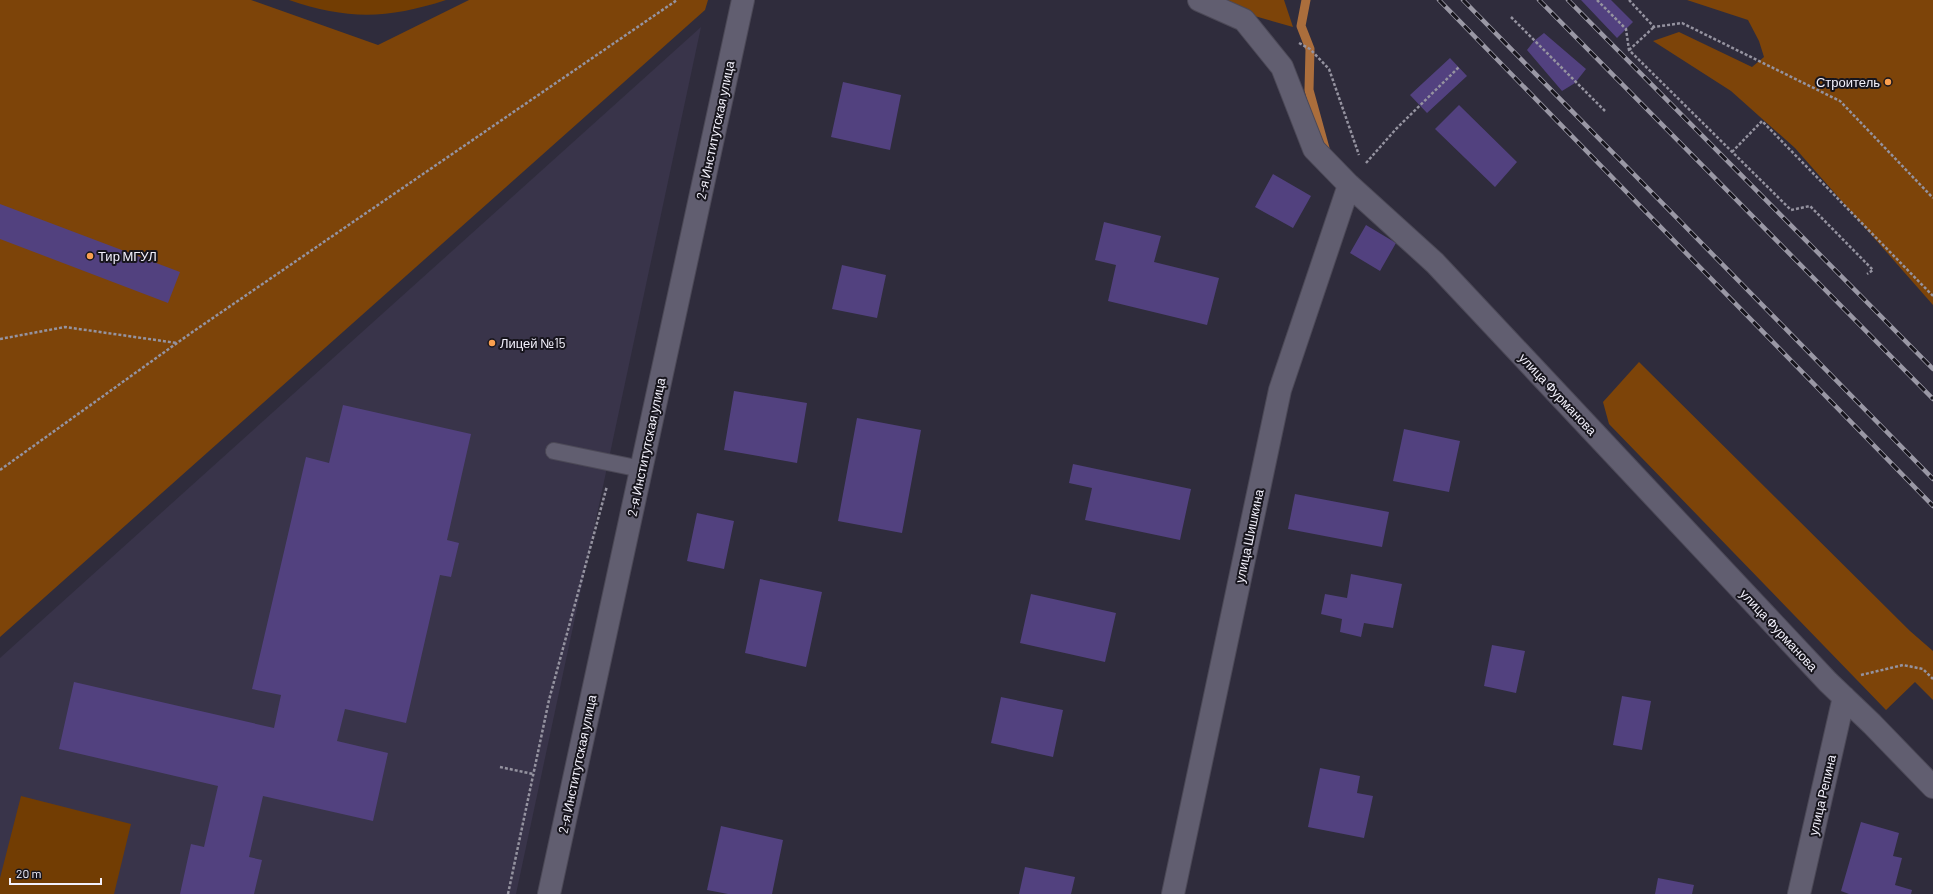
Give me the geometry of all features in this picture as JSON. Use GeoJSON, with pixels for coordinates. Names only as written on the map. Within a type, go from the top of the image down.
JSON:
{"type":"FeatureCollection","features":[{"type":"Feature","properties":{"kind":"street","name":"2-я Институтская улица"},"geometry":{"type":"LineString","coordinates":[[549,894],[743,0]]}},
{"type":"Feature","properties":{"kind":"street","name":"улица Фурманова"},"geometry":{"type":"LineString","coordinates":[[1199,0],[1244,20],[1282,67],[1314,149],[1349,185],[1435,263],[1836,690],[1933,787]]}},
{"type":"Feature","properties":{"kind":"street","name":"улица Шишкина"},"geometry":{"type":"LineString","coordinates":[[1173,894],[1280,390],[1349,185]]}},
{"type":"Feature","properties":{"kind":"street","name":"улица Репина"},"geometry":{"type":"LineString","coordinates":[[1799,894],[1836,690]]}},
{"type":"Feature","properties":{"kind":"lane"},"geometry":{"type":"LineString","coordinates":[[554,451],[641,469]]}},
{"type":"Feature","properties":{"kind":"path"},"geometry":{"type":"LineString","coordinates":[[0,470],[178,343],[677,0]]}},
{"type":"Feature","properties":{"kind":"path"},"geometry":{"type":"LineString","coordinates":[[1597,0],[1626,29],[1629,50],[1791,210],[1810,206],[1873,270],[1867,274]]}},
{"type":"Feature","properties":{"kind":"path"},"geometry":{"type":"LineString","coordinates":[[1629,0],[1654,26]]}},
{"type":"Feature","properties":{"kind":"path"},"geometry":{"type":"LineString","coordinates":[[1511,17],[1592,101],[1605,111]]}},
{"type":"Feature","properties":{"kind":"path"},"geometry":{"type":"LineString","coordinates":[[1629,50],[1654,26],[1682,23],[1840,101],[1933,198]]}},
{"type":"Feature","properties":{"kind":"path"},"geometry":{"type":"LineString","coordinates":[[1297,42],[1310,49],[1329,69],[1363,167]]}},
{"type":"Feature","properties":{"kind":"path"},"geometry":{"type":"LineString","coordinates":[[1349,185],[1396,129],[1459,67]]}},
{"type":"Feature","properties":{"kind":"path"},"geometry":{"type":"LineString","coordinates":[[1732,152],[1762,121],[1933,296]]}},
{"type":"Feature","properties":{"kind":"path"},"geometry":{"type":"LineString","coordinates":[[0,339],[65,327],[178,343]]}},
{"type":"Feature","properties":{"kind":"path"},"geometry":{"type":"LineString","coordinates":[[508,894],[549,700],[613,464]]}},
{"type":"Feature","properties":{"kind":"path"},"geometry":{"type":"LineString","coordinates":[[1836,690],[1903,665],[1923,669],[1933,679]]}},
{"type":"Feature","properties":{"kind":"path"},"geometry":{"type":"LineString","coordinates":[[500,767],[533,774]]}},
{"type":"Feature","properties":{"kind":"shaded area"},"geometry":{"type":"Polygon","coordinates":[[[0,0],[251,0],[378,45],[469,0],[708,0],[705,10],[0,637],[0,0]]]}},
{"type":"Feature","properties":{"kind":"shaded area"},"geometry":{"type":"Polygon","coordinates":[[[289,0],[446,0],[405,11],[368,15],[330,11],[310,7],[289,0]]]}},
{"type":"Feature","properties":{"kind":"shaded area"},"geometry":{"type":"Polygon","coordinates":[[[1199,0],[1284,0],[1293,27],[1199,0]]]}},
{"type":"Feature","properties":{"kind":"shaded area"},"geometry":{"type":"Polygon","coordinates":[[[1687,0],[1933,0],[1933,305],[1795,148],[1731,91],[1653,41],[1679,32],[1752,67],[1764,57],[1759,41],[1748,20],[1687,0]]]}},
{"type":"Feature","properties":{"kind":"shaded area","name":"Лицей №15"},"geometry":{"type":"Polygon","coordinates":[[[701,27],[516,894],[0,894],[0,658],[701,27]]]}},
{"type":"Feature","properties":{"kind":"shaded area"},"geometry":{"type":"Polygon","coordinates":[[[1639,362],[1910,631],[1933,651],[1933,700],[1915,682],[1886,710],[1609,424],[1603,402],[1639,362]]]}},
{"type":"Feature","properties":{"kind":"shaded area"},"geometry":{"type":"Polygon","coordinates":[[[21,796],[131,824],[114,894],[0,894],[0,878],[21,796]]]}},
{"type":"Feature","properties":{"kind":"building"},"geometry":{"type":"Polygon","coordinates":[[[1581,0],[1611,0],[1633,22],[1617,38],[1581,0]]]}},
{"type":"Feature","properties":{"kind":"building"},"geometry":{"type":"Polygon","coordinates":[[[1544,33],[1586,69],[1575,83],[1562,91],[1527,50],[1534,41],[1544,33]]]}},
{"type":"Feature","properties":{"kind":"building"},"geometry":{"type":"Polygon","coordinates":[[[1450,58],[1467,76],[1427,113],[1410,95],[1450,58]]]}},
{"type":"Feature","properties":{"kind":"building"},"geometry":{"type":"Polygon","coordinates":[[[843,82],[901,95],[890,150],[831,137],[843,82]]]}},
{"type":"Feature","properties":{"kind":"building"},"geometry":{"type":"Polygon","coordinates":[[[1459,105],[1517,162],[1495,187],[1435,129],[1459,105]]]}},
{"type":"Feature","properties":{"kind":"building"},"geometry":{"type":"Polygon","coordinates":[[[1273,174],[1311,196],[1293,228],[1255,207],[1273,174]]]}},
{"type":"Feature","properties":{"kind":"building","name":"Тир МГУЛ"},"geometry":{"type":"Polygon","coordinates":[[[0,204],[180,272],[168,303],[0,239],[0,204]]]}},
{"type":"Feature","properties":{"kind":"building"},"geometry":{"type":"Polygon","coordinates":[[[1104,222],[1161,236],[1154,262],[1219,278],[1207,325],[1108,301],[1116,265],[1095,260],[1104,222]]]}},
{"type":"Feature","properties":{"kind":"building"},"geometry":{"type":"Polygon","coordinates":[[[1366,225],[1396,243],[1380,271],[1350,253],[1366,225]]]}},
{"type":"Feature","properties":{"kind":"building"},"geometry":{"type":"Polygon","coordinates":[[[842,265],[886,275],[877,318],[832,309],[842,265]]]}},
{"type":"Feature","properties":{"kind":"building"},"geometry":{"type":"Polygon","coordinates":[[[734,391],[807,403],[797,463],[724,450],[734,391]]]}},
{"type":"Feature","properties":{"kind":"building"},"geometry":{"type":"Polygon","coordinates":[[[343,405],[471,434],[447,540],[459,543],[451,577],[440,575],[406,723],[345,709],[337,741],[388,753],[373,821],[263,796],[249,857],[262,860],[254,894],[180,894],[191,844],[204,847],[218,786],[59,749],[74,682],[274,728],[281,695],[252,689],[306,457],[329,463],[343,405]]]}},
{"type":"Feature","properties":{"kind":"building"},"geometry":{"type":"Polygon","coordinates":[[[857,418],[921,430],[902,533],[838,521],[857,418]]]}},
{"type":"Feature","properties":{"kind":"building"},"geometry":{"type":"Polygon","coordinates":[[[1404,429],[1460,441],[1449,492],[1393,481],[1404,429]]]}},
{"type":"Feature","properties":{"kind":"building"},"geometry":{"type":"Polygon","coordinates":[[[1073,464],[1191,489],[1180,540],[1085,520],[1092,488],[1069,483],[1073,464]]]}},
{"type":"Feature","properties":{"kind":"building"},"geometry":{"type":"Polygon","coordinates":[[[1295,494],[1389,512],[1382,547],[1288,529],[1295,494]]]}},
{"type":"Feature","properties":{"kind":"building"},"geometry":{"type":"Polygon","coordinates":[[[697,513],[734,521],[724,569],[687,561],[697,513]]]}},
{"type":"Feature","properties":{"kind":"building"},"geometry":{"type":"Polygon","coordinates":[[[1351,574],[1402,584],[1393,628],[1364,623],[1361,637],[1340,632],[1342,619],[1321,614],[1325,594],[1347,598],[1351,574]]]}},
{"type":"Feature","properties":{"kind":"building"},"geometry":{"type":"Polygon","coordinates":[[[760,579],[822,592],[806,667],[745,653],[760,579]]]}},
{"type":"Feature","properties":{"kind":"building"},"geometry":{"type":"Polygon","coordinates":[[[1031,594],[1116,613],[1105,662],[1020,643],[1031,594]]]}},
{"type":"Feature","properties":{"kind":"building"},"geometry":{"type":"Polygon","coordinates":[[[1492,645],[1525,651],[1516,693],[1484,686],[1492,645]]]}},
{"type":"Feature","properties":{"kind":"building"},"geometry":{"type":"Polygon","coordinates":[[[1622,696],[1651,701],[1642,750],[1613,745],[1622,696]]]}},
{"type":"Feature","properties":{"kind":"building"},"geometry":{"type":"Polygon","coordinates":[[[1001,697],[1063,710],[1053,757],[991,743],[1001,697]]]}},
{"type":"Feature","properties":{"kind":"building"},"geometry":{"type":"Polygon","coordinates":[[[1320,768],[1360,776],[1357,793],[1373,796],[1364,838],[1308,827],[1320,768]]]}},
{"type":"Feature","properties":{"kind":"building"},"geometry":{"type":"Polygon","coordinates":[[[1861,822],[1899,833],[1893,856],[1902,858],[1895,885],[1912,890],[1911,894],[1849,894],[1841,891],[1861,822]]]}},
{"type":"Feature","properties":{"kind":"building"},"geometry":{"type":"Polygon","coordinates":[[[721,826],[783,840],[772,894],[728,894],[707,890],[721,826]]]}},
{"type":"Feature","properties":{"kind":"building"},"geometry":{"type":"Polygon","coordinates":[[[1025,867],[1075,877],[1071,894],[1019,894],[1025,867]]]}},
{"type":"Feature","properties":{"kind":"building"},"geometry":{"type":"Polygon","coordinates":[[[1658,878],[1694,885],[1692,894],[1655,894],[1658,878]]]}},
{"type":"Feature","properties":{"kind":"waterway"},"geometry":{"type":"LineString","coordinates":[[1306,0],[1301,26],[1310,49],[1309,90],[1326,152]]}},
{"type":"Feature","properties":{"kind":"railway"},"geometry":{"type":"LineString","coordinates":[[1439,0],[1933,506]]}},
{"type":"Feature","properties":{"kind":"railway"},"geometry":{"type":"LineString","coordinates":[[1463,0],[1933,479]]}},
{"type":"Feature","properties":{"kind":"railway"},"geometry":{"type":"LineString","coordinates":[[1539,0],[1933,399]]}},
{"type":"Feature","properties":{"kind":"railway"},"geometry":{"type":"LineString","coordinates":[[1568,0],[1933,369]]}},
{"type":"Feature","properties":{"kind":"place","name":"Строитель"},"geometry":{"type":"Point","coordinates":[1888,82]}},
{"type":"Feature","properties":{"kind":"place","name":"Тир МГУЛ"},"geometry":{"type":"Point","coordinates":[90,256]}},
{"type":"Feature","properties":{"kind":"place","name":"Лицей №15"},"geometry":{"type":"Point","coordinates":[492,343]}}]}
